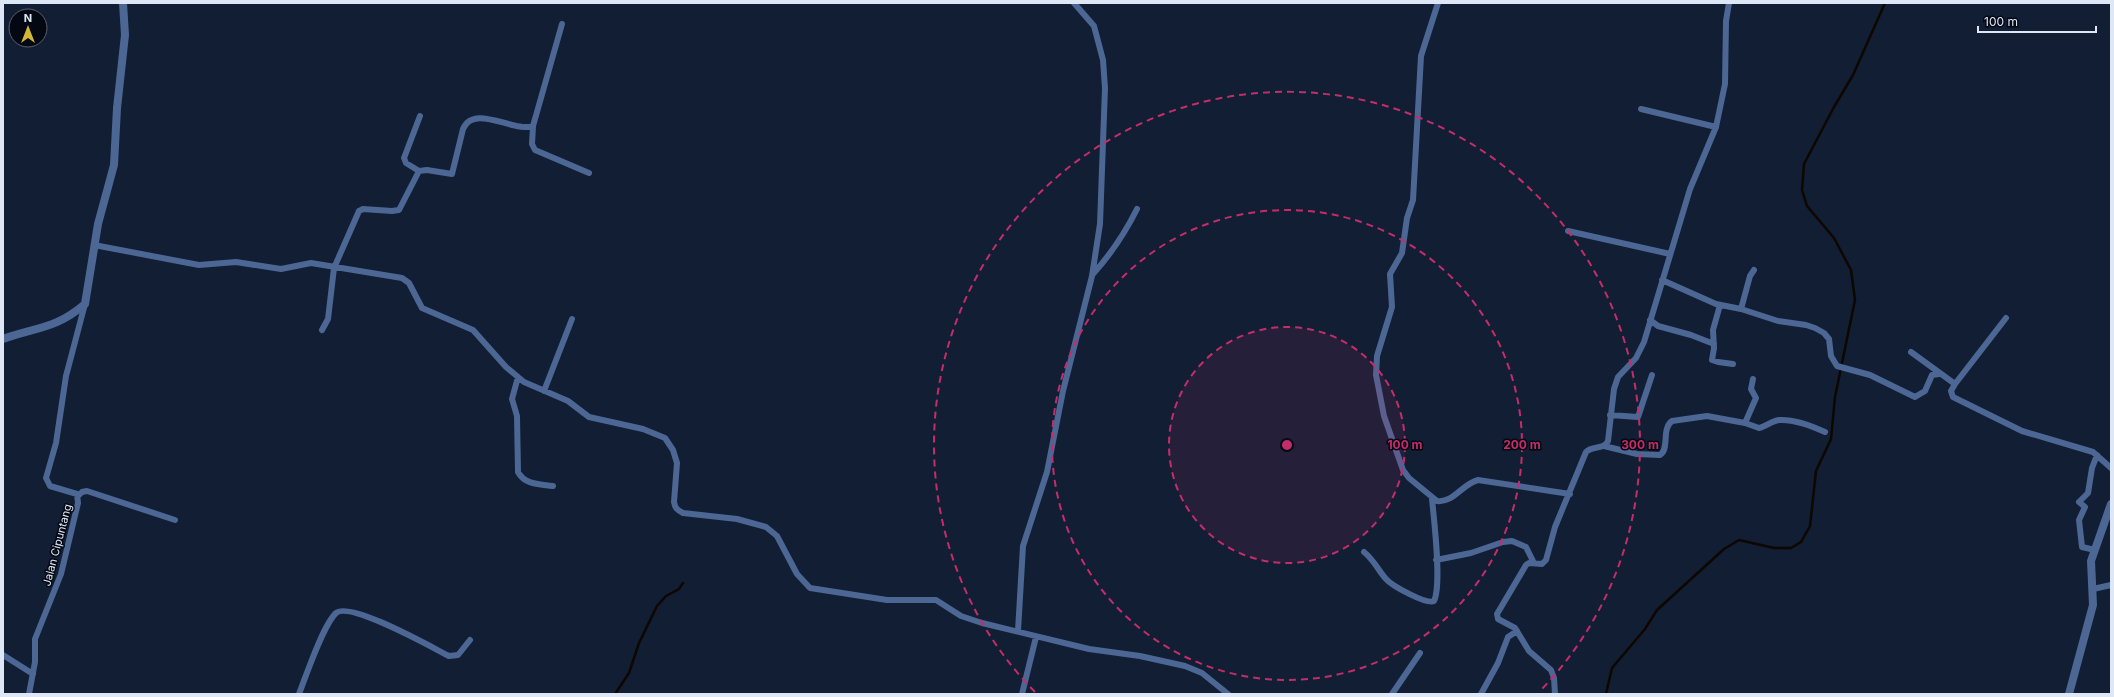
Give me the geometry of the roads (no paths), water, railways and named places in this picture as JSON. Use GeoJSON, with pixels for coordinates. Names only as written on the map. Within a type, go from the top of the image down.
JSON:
{"type":"FeatureCollection","features":[{"type":"Feature","properties":{"kind":"street"},"geometry":{"type":"LineString","coordinates":[[3,339],[53,324],[85,304],[94,245],[114,165],[117,108],[125,35],[123,3]]}},
{"type":"Feature","properties":{"kind":"street"},"geometry":{"type":"LineString","coordinates":[[1018,631],[1023,546],[1047,472],[1064,385],[1092,276],[1100,224],[1105,78],[1100,47],[1094,26],[1074,3]]}},
{"type":"Feature","properties":{"kind":"street"},"geometry":{"type":"LineString","coordinates":[[1438,3],[1421,56],[1413,200],[1407,218],[1402,253],[1390,274],[1392,307],[1379,345],[1376,365],[1384,416],[1403,470],[1409,478],[1432,499],[1437,501],[1446,500],[1474,481],[1485,480],[1570,494]]}},
{"type":"Feature","properties":{"kind":"street"},"geometry":{"type":"LineString","coordinates":[[1604,446],[1608,441],[1612,395],[1618,377],[1636,358],[1644,342],[1690,189],[1716,127],[1725,84],[1726,21],[1729,3]]}},
{"type":"Feature","properties":{"kind":"street"},"geometry":{"type":"LineString","coordinates":[[562,24],[533,126],[532,144],[535,150],[589,173]]}},
{"type":"Feature","properties":{"kind":"street"},"geometry":{"type":"LineString","coordinates":[[1641,109],[1716,127]]}},
{"type":"Feature","properties":{"kind":"street"},"geometry":{"type":"LineString","coordinates":[[420,116],[404,158],[406,163],[419,171],[427,170],[447,175],[453,173],[463,129],[466,122],[470,119],[484,118],[525,127],[533,126]]}},
{"type":"Feature","properties":{"kind":"street"},"geometry":{"type":"LineString","coordinates":[[322,330],[328,319],[334,268],[359,210],[399,210],[419,171]]}},
{"type":"Feature","properties":{"kind":"street"},"geometry":{"type":"LineString","coordinates":[[1092,276],[1107,259],[1127,229],[1137,209]]}},
{"type":"Feature","properties":{"kind":"street"},"geometry":{"type":"LineString","coordinates":[[1568,231],[1670,254]]}},
{"type":"Feature","properties":{"kind":"street"},"geometry":{"type":"LineString","coordinates":[[94,245],[199,265],[236,262],[281,269],[310,263],[397,277],[406,280],[422,308],[473,330],[506,367],[518,377],[544,391],[568,401],[590,418],[643,429],[665,438],[676,456],[677,471],[674,507],[683,513],[737,519],[766,527],[777,536],[797,574],[810,588],[887,600],[931,599],[941,603],[961,616],[1036,637],[1185,666],[1202,673],[1227,694]]}},
{"type":"Feature","properties":{"kind":"street"},"geometry":{"type":"LineString","coordinates":[[1741,309],[1750,276],[1754,270]]}},
{"type":"Feature","properties":{"kind":"street"},"geometry":{"type":"LineString","coordinates":[[1662,280],[1720,305],[1741,309],[1778,321],[1806,325],[1815,328],[1824,333],[1829,339],[1832,359],[1837,366],[1870,374],[1911,396],[1922,395],[1932,375],[1939,374]]}},
{"type":"Feature","properties":{"kind":"street","name":"Jalan Cipuntang"},"geometry":{"type":"LineString","coordinates":[[29,694],[33,674],[35,639],[61,574],[72,531],[78,496],[75,493],[50,486],[46,476],[56,443],[61,401],[68,365],[74,350],[85,304]]}},
{"type":"Feature","properties":{"kind":"street"},"geometry":{"type":"LineString","coordinates":[[1720,305],[1713,330],[1714,344],[1712,361],[1733,364]]}},
{"type":"Feature","properties":{"kind":"street"},"geometry":{"type":"LineString","coordinates":[[2006,318],[1952,388],[1951,394],[1974,408],[1999,418],[2022,431],[2080,448],[2097,455],[2111,468]]}},
{"type":"Feature","properties":{"kind":"street"},"geometry":{"type":"LineString","coordinates":[[544,391],[572,319]]}},
{"type":"Feature","properties":{"kind":"street"},"geometry":{"type":"LineString","coordinates":[[1650,320],[1658,326],[1691,335],[1714,344]]}},
{"type":"Feature","properties":{"kind":"street"},"geometry":{"type":"LineString","coordinates":[[1911,352],[1939,374],[1955,384]]}},
{"type":"Feature","properties":{"kind":"street"},"geometry":{"type":"LineString","coordinates":[[1610,415],[1638,418],[1652,374]]}},
{"type":"Feature","properties":{"kind":"street"},"geometry":{"type":"LineString","coordinates":[[518,377],[512,399],[517,416],[518,472],[522,479],[526,481],[553,486]]}},
{"type":"Feature","properties":{"kind":"street"},"geometry":{"type":"LineString","coordinates":[[1745,423],[1756,398],[1751,389],[1753,379]]}},
{"type":"Feature","properties":{"kind":"street"},"geometry":{"type":"LineString","coordinates":[[1555,694],[1554,678],[1551,670],[1529,651],[1517,631],[1512,626],[1498,620],[1497,614],[1529,563],[1542,564],[1546,560],[1555,527],[1570,494],[1586,452],[1593,448],[1604,446],[1637,454],[1660,455],[1663,451],[1666,429],[1672,421],[1708,416],[1745,423],[1759,428],[1779,420],[1811,426],[1825,432]]}},
{"type":"Feature","properties":{"kind":"street"},"geometry":{"type":"LineString","coordinates":[[2095,550],[2082,547],[2079,520],[2085,507],[2079,502],[2088,493],[2092,468],[2097,455]]}},
{"type":"Feature","properties":{"kind":"street"},"geometry":{"type":"LineString","coordinates":[[78,496],[82,492],[87,491],[175,520]]}},
{"type":"Feature","properties":{"kind":"street"},"geometry":{"type":"LineString","coordinates":[[1364,552],[1373,559],[1387,580],[1429,603],[1434,601],[1437,595],[1432,499]]}},
{"type":"Feature","properties":{"kind":"street"},"geometry":{"type":"LineString","coordinates":[[2069,694],[2087,623],[2092,612],[2093,589],[2091,568],[2095,550],[2111,504]]}},
{"type":"Feature","properties":{"kind":"street"},"geometry":{"type":"LineString","coordinates":[[1436,560],[1512,541],[1526,547],[1534,563]]}},
{"type":"Feature","properties":{"kind":"street"},"geometry":{"type":"LineString","coordinates":[[2093,589],[2111,585]]}},
{"type":"Feature","properties":{"kind":"street"},"geometry":{"type":"LineString","coordinates":[[299,694],[319,642],[336,614],[340,611],[354,612],[380,621],[449,656],[458,655],[470,640]]}},
{"type":"Feature","properties":{"kind":"street"},"geometry":{"type":"LineString","coordinates":[[1484,693],[1508,637],[1517,631]]}},
{"type":"Feature","properties":{"kind":"street"},"geometry":{"type":"LineString","coordinates":[[1022,694],[1036,637]]}},
{"type":"Feature","properties":{"kind":"street"},"geometry":{"type":"LineString","coordinates":[[1392,694],[1420,653]]}},
{"type":"Feature","properties":{"kind":"street"},"geometry":{"type":"LineString","coordinates":[[3,655],[33,674]]}},
{"type":"Feature","properties":{"kind":"waterway"},"geometry":{"type":"LineString","coordinates":[[1606,694],[1612,668],[1645,629],[1657,610],[1724,549],[1739,540],[1774,548],[1791,548],[1801,542],[1810,526],[1816,471],[1831,439],[1835,397],[1855,300],[1851,270],[1834,238],[1807,206],[1802,190],[1804,164],[1834,107],[1853,75],[1885,3]]}},
{"type":"Feature","properties":{"kind":"waterway"},"geometry":{"type":"LineString","coordinates":[[615,694],[629,673],[639,643],[657,606],[666,596],[679,589],[683,583]]}}]}
